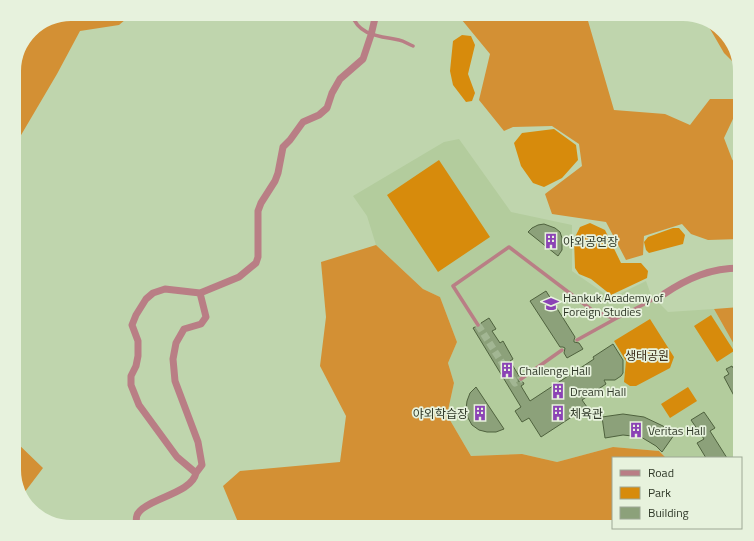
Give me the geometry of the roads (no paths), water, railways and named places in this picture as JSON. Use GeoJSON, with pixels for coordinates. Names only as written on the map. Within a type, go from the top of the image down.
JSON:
{"type":"FeatureCollection","features":[{"type":"Feature","properties":{"kind":"street"},"geometry":{"type":"LineString","coordinates":[[196,473],[177,457],[139,405],[132,390],[130,380],[138,356],[138,341],[133,329],[133,321],[146,299],[152,293],[165,289],[200,293],[239,277],[256,263],[258,257],[258,211],[261,203],[275,181],[283,147],[303,122],[319,115],[327,108],[332,93],[340,79],[363,59],[374,21]]}},
{"type":"Feature","properties":{"kind":"street"},"geometry":{"type":"LineString","coordinates":[[664,294],[682,282],[705,273],[726,268],[733,268]]}},
{"type":"Feature","properties":{"kind":"street"},"geometry":{"type":"LineString","coordinates":[[136,520],[138,512],[180,490],[192,480],[202,465],[198,442],[175,381],[173,359],[176,343],[184,329],[201,324],[206,317],[200,293]]}},
{"type":"Feature","properties":{"kind":"lane"},"geometry":{"type":"LineString","coordinates":[[354,21],[361,30],[371,35],[401,40],[413,46]]}},
{"type":"Feature","properties":{"kind":"lane"},"geometry":{"type":"LineString","coordinates":[[478,325],[453,286],[508,247],[592,310],[615,319]]}},
{"type":"Feature","properties":{"kind":"lane"},"geometry":{"type":"LineString","coordinates":[[577,340],[664,294]]}},
{"type":"Feature","properties":{"kind":"lane"},"geometry":{"type":"LineString","coordinates":[[521,379],[562,350]]}},
{"type":"Feature","properties":{"kind":"tunnel"},"geometry":{"type":"LineString","coordinates":[[478,325],[515,383],[521,379]]}},
{"type":"Feature","properties":{"kind":"place","name":"야외공연장"},"geometry":{"type":"Point","coordinates":[551,241]}},
{"type":"Feature","properties":{"kind":"place","name":"Hankuk Academy of Foreign Studies"},"geometry":{"type":"Point","coordinates":[551,304]}},
{"type":"Feature","properties":{"kind":"place","name":"Challenge Hall"},"geometry":{"type":"Point","coordinates":[507,370]}},
{"type":"Feature","properties":{"kind":"place","name":"Dream Hall"},"geometry":{"type":"Point","coordinates":[558,391]}},
{"type":"Feature","properties":{"kind":"place","name":"야외학습장"},"geometry":{"type":"Point","coordinates":[480,413]}},
{"type":"Feature","properties":{"kind":"place","name":"체육관"},"geometry":{"type":"Point","coordinates":[558,413]}},
{"type":"Feature","properties":{"kind":"place","name":"Veritas Hall"},"geometry":{"type":"Point","coordinates":[636,430]}},
{"type":"Feature","properties":{"kind":"park label","name":"생태공원"},"geometry":{"type":"Point","coordinates":[647,355]}}]}
